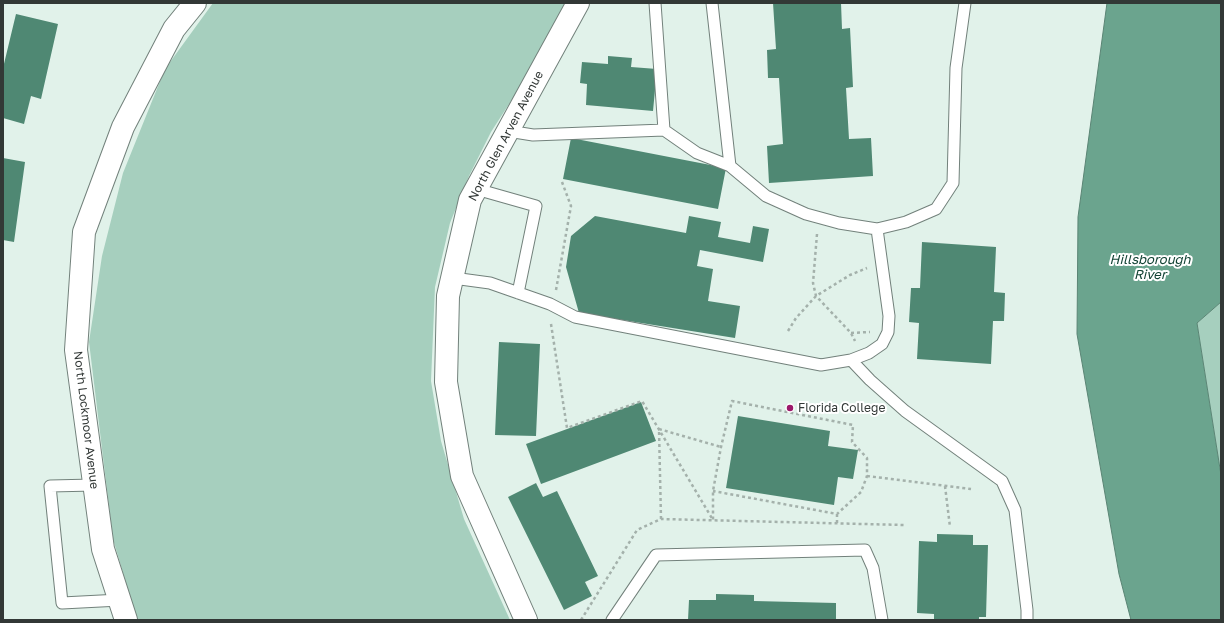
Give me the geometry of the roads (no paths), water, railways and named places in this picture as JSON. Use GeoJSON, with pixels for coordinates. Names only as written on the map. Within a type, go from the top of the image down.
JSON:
{"type":"FeatureCollection","features":[{"type":"Feature","properties":{"kind":"street","name":"North Lockmoor Avenue"},"geometry":{"type":"LineString","coordinates":[[123,610],[103,549],[76,350],[84,232],[123,128],[174,29],[195,3]]}},
{"type":"Feature","properties":{"kind":"street","name":"North Glen Arven Avenue"},"geometry":{"type":"LineString","coordinates":[[526,620],[462,476],[446,382],[448,296],[470,200],[578,3]]}},
{"type":"Feature","properties":{"kind":"lane"},"geometry":{"type":"LineString","coordinates":[[655,3],[664,130]]}},
{"type":"Feature","properties":{"kind":"lane"},"geometry":{"type":"LineString","coordinates":[[712,3],[730,166]]}},
{"type":"Feature","properties":{"kind":"lane"},"geometry":{"type":"LineString","coordinates":[[508,131],[533,135],[664,130],[696,153],[730,166],[766,196],[806,214],[838,223],[877,229],[906,222],[936,209],[953,184],[956,68],[965,3]]}},
{"type":"Feature","properties":{"kind":"lane"},"geometry":{"type":"LineString","coordinates":[[476,189],[536,206],[518,292]]}},
{"type":"Feature","properties":{"kind":"lane"},"geometry":{"type":"LineString","coordinates":[[453,278],[490,283],[550,304],[575,317],[821,365],[851,360],[869,354],[882,344],[888,332],[889,316],[877,229]]}},
{"type":"Feature","properties":{"kind":"lane"},"geometry":{"type":"LineString","coordinates":[[851,360],[870,380],[906,411],[1002,481],[1014,510],[1027,620]]}},
{"type":"Feature","properties":{"kind":"lane"},"geometry":{"type":"LineString","coordinates":[[94,485],[50,486],[62,603],[123,610]]}},
{"type":"Feature","properties":{"kind":"lane"},"geometry":{"type":"LineString","coordinates":[[612,620],[656,555],[865,550],[873,568],[882,620]]}},
{"type":"Feature","properties":{"kind":"water","name":"Hillsborough River"},"geometry":{"type":"Polygon","coordinates":[[[1107,3],[1221,3],[1221,302],[1197,323],[1221,475],[1221,620],[1131,620],[1119,574],[1077,334],[1078,217],[1107,3]]]}},
{"type":"Feature","properties":{"kind":"place","name":"Florida College"},"geometry":{"type":"Point","coordinates":[790,408]}}]}
